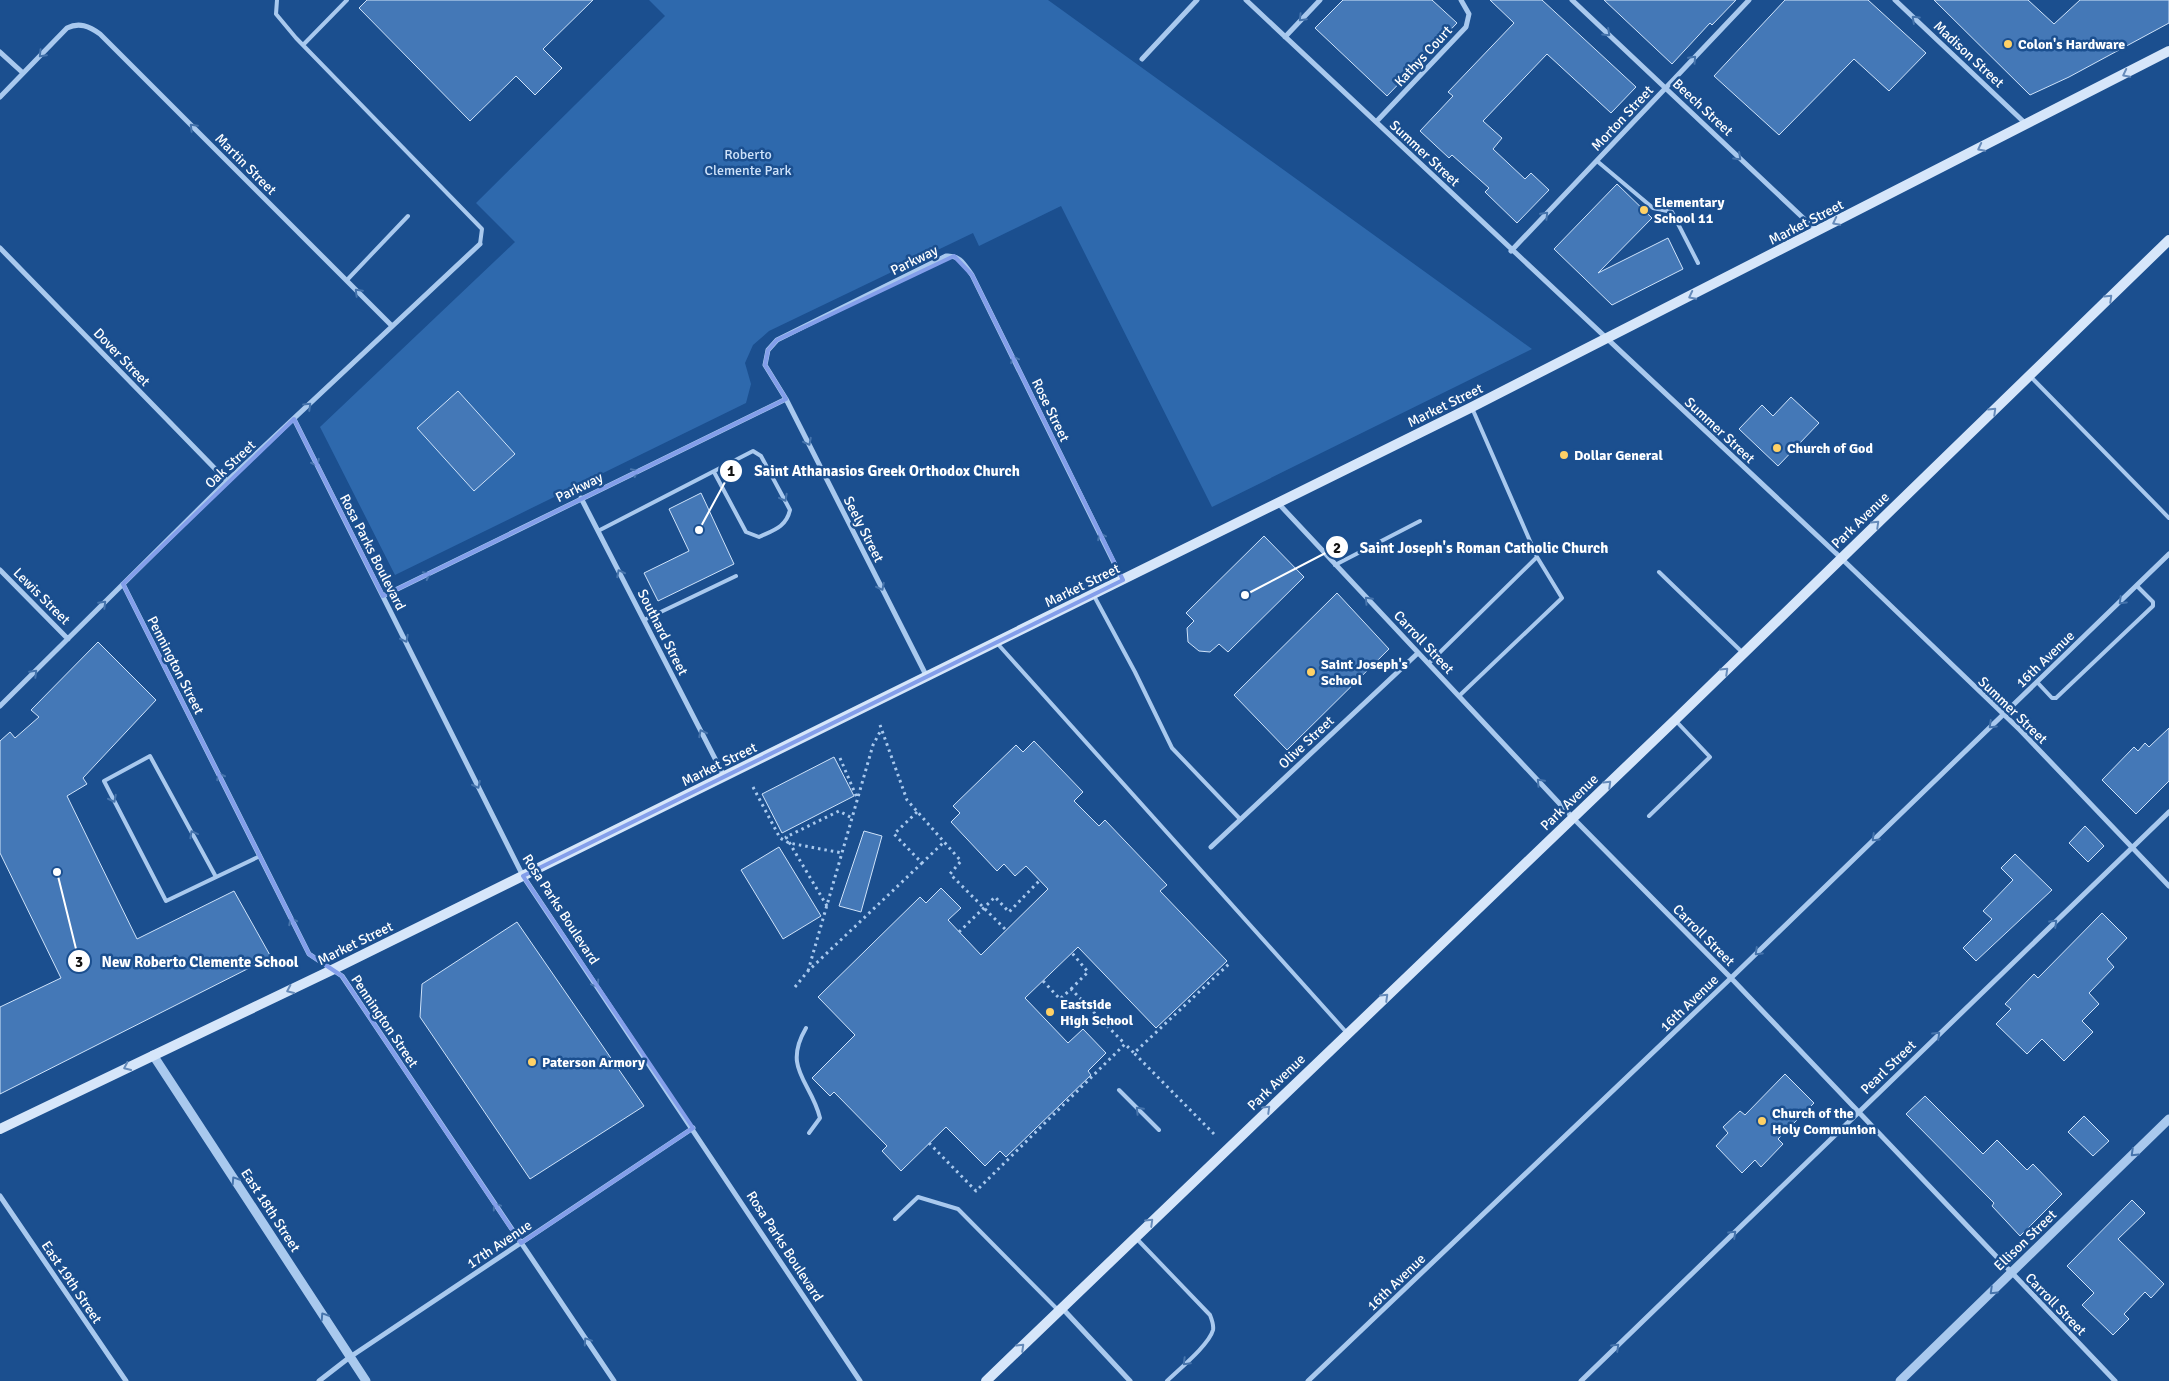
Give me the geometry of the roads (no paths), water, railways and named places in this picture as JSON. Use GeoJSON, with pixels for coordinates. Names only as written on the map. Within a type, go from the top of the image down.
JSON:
{"type":"FeatureCollection","features":[{"type":"Feature","properties":{"kind":"main road","name":"Market Street"},"geometry":{"type":"LineString","coordinates":[[0,1129],[334,969],[1606,340],[2169,51]]}},
{"type":"Feature","properties":{"kind":"main road","name":"Park Avenue"},"geometry":{"type":"LineString","coordinates":[[986,1381],[1675,720],[2169,240]]}},
{"type":"Feature","properties":{"kind":"street"},"geometry":{"type":"LineString","coordinates":[[1142,58],[1197,0]]}},
{"type":"Feature","properties":{"kind":"street","name":"Summer Street"},"geometry":{"type":"LineString","coordinates":[[1246,0],[1511,251],[1841,558],[2003,714],[2169,886]]}},
{"type":"Feature","properties":{"kind":"street"},"geometry":{"type":"LineString","coordinates":[[1285,36],[1320,0]]}},
{"type":"Feature","properties":{"kind":"street","name":"Kathys Court"},"geometry":{"type":"LineString","coordinates":[[1376,122],[1466,27],[1469,14],[1461,0]]}},
{"type":"Feature","properties":{"kind":"street","name":"Beech Street"},"geometry":{"type":"LineString","coordinates":[[1572,0],[1818,231]]}},
{"type":"Feature","properties":{"kind":"street","name":"Morton Street"},"geometry":{"type":"LineString","coordinates":[[1511,251],[1749,0]]}},
{"type":"Feature","properties":{"kind":"street","name":"Madison Street"},"geometry":{"type":"LineString","coordinates":[[1895,0],[2027,124]]}},
{"type":"Feature","properties":{"kind":"street","name":"Martin Street"},"geometry":{"type":"LineString","coordinates":[[23,73],[66,28],[78,24],[89,26],[100,34],[392,326]]}},
{"type":"Feature","properties":{"kind":"street"},"geometry":{"type":"LineString","coordinates":[[0,52],[23,73],[0,98]]}},
{"type":"Feature","properties":{"kind":"street","name":"Oak Street"},"geometry":{"type":"LineString","coordinates":[[0,706],[227,482],[480,244]]}},
{"type":"Feature","properties":{"kind":"street","name":"Dover Street"},"geometry":{"type":"LineString","coordinates":[[0,248],[227,482]]}},
{"type":"Feature","properties":{"kind":"street","name":"Parkway"},"geometry":{"type":"LineString","coordinates":[[777,340],[946,256],[954,256]]}},
{"type":"Feature","properties":{"kind":"street","name":"Rose Street"},"geometry":{"type":"LineString","coordinates":[[954,256],[960,258],[972,275],[1123,580]]}},
{"type":"Feature","properties":{"kind":"street","name":"Seely Street"},"geometry":{"type":"LineString","coordinates":[[777,340],[768,350],[765,365],[786,399],[926,675]]}},
{"type":"Feature","properties":{"kind":"street","name":"Parkway"},"geometry":{"type":"LineString","coordinates":[[383,596],[786,399]]}},
{"type":"Feature","properties":{"kind":"street","name":"Rosa Parks Boulevard"},"geometry":{"type":"LineString","coordinates":[[294,419],[523,876],[693,1128],[860,1381]]}},
{"type":"Feature","properties":{"kind":"street","name":"Southard Street"},"geometry":{"type":"LineString","coordinates":[[581,498],[724,776]]}},
{"type":"Feature","properties":{"kind":"street","name":"Carroll Street"},"geometry":{"type":"LineString","coordinates":[[1278,503],[1573,818],[1731,978],[2116,1381]]}},
{"type":"Feature","properties":{"kind":"street","name":"16th Avenue"},"geometry":{"type":"LineString","coordinates":[[1308,1381],[1731,978],[2169,554]]}},
{"type":"Feature","properties":{"kind":"street","name":"Lewis Street"},"geometry":{"type":"LineString","coordinates":[[0,570],[68,639]]}},
{"type":"Feature","properties":{"kind":"street","name":"Pennington Street"},"geometry":{"type":"LineString","coordinates":[[123,584],[309,954],[318,962],[334,969],[342,976],[614,1381]]}},
{"type":"Feature","properties":{"kind":"street","name":"Olive Street"},"geometry":{"type":"LineString","coordinates":[[1211,848],[1418,653]]}},
{"type":"Feature","properties":{"kind":"street","name":"Pearl Street"},"geometry":{"type":"LineString","coordinates":[[1581,1381],[2169,812]]}},
{"type":"Feature","properties":{"kind":"street","name":"East 18th Street"},"geometry":{"type":"LineString","coordinates":[[153,1055],[366,1381]]}},
{"type":"Feature","properties":{"kind":"street","name":"Ellison Street"},"geometry":{"type":"LineString","coordinates":[[1900,1381],[2169,1119]]}},
{"type":"Feature","properties":{"kind":"street","name":"17th Avenue"},"geometry":{"type":"LineString","coordinates":[[319,1381],[350,1357],[693,1128]]}},
{"type":"Feature","properties":{"kind":"street","name":"East 19th Street"},"geometry":{"type":"LineString","coordinates":[[0,1196],[126,1381]]}},
{"type":"Feature","properties":{"kind":"street"},"geometry":{"type":"LineString","coordinates":[[1060,1309],[1130,1381]]}},
{"type":"Feature","properties":{"kind":"lane"},"geometry":{"type":"LineString","coordinates":[[277,0],[276,14],[303,45],[482,229],[480,244]]}},
{"type":"Feature","properties":{"kind":"lane"},"geometry":{"type":"LineString","coordinates":[[303,45],[347,0]]}},
{"type":"Feature","properties":{"kind":"lane"},"geometry":{"type":"LineString","coordinates":[[1597,161],[1653,208],[1672,212],[1698,263]]}},
{"type":"Feature","properties":{"kind":"lane"},"geometry":{"type":"LineString","coordinates":[[347,280],[408,216]]}},
{"type":"Feature","properties":{"kind":"lane"},"geometry":{"type":"LineString","coordinates":[[2030,376],[2169,518]]}},
{"type":"Feature","properties":{"kind":"lane"},"geometry":{"type":"LineString","coordinates":[[1459,696],[1562,598],[1537,557],[1472,406]]}},
{"type":"Feature","properties":{"kind":"lane"},"geometry":{"type":"LineString","coordinates":[[598,531],[753,451],[761,456],[790,510],[788,520],[781,527],[759,537],[746,532],[714,472]]}},
{"type":"Feature","properties":{"kind":"lane"},"geometry":{"type":"LineString","coordinates":[[1335,564],[1420,521]]}},
{"type":"Feature","properties":{"kind":"lane"},"geometry":{"type":"LineString","coordinates":[[1429,663],[1537,557]]}},
{"type":"Feature","properties":{"kind":"lane"},"geometry":{"type":"LineString","coordinates":[[1659,572],[1743,654]]}},
{"type":"Feature","properties":{"kind":"lane"},"geometry":{"type":"LineString","coordinates":[[644,620],[736,576]]}},
{"type":"Feature","properties":{"kind":"lane"},"geometry":{"type":"LineString","coordinates":[[2037,682],[2052,698],[2056,698],[2153,606],[2153,602],[2137,586]]}},
{"type":"Feature","properties":{"kind":"lane"},"geometry":{"type":"LineString","coordinates":[[1093,594],[1135,672],[1172,748],[1240,819]]}},
{"type":"Feature","properties":{"kind":"lane"},"geometry":{"type":"LineString","coordinates":[[996,642],[1347,1033]]}},
{"type":"Feature","properties":{"kind":"lane"},"geometry":{"type":"LineString","coordinates":[[1649,816],[1710,757],[1675,720]]}},
{"type":"Feature","properties":{"kind":"lane"},"geometry":{"type":"LineString","coordinates":[[216,877],[150,756],[104,780],[166,901],[260,856]]}},
{"type":"Feature","properties":{"kind":"lane"},"geometry":{"type":"LineString","coordinates":[[806,1028],[798,1042],[796,1055],[798,1070],[820,1118],[809,1133]]}},
{"type":"Feature","properties":{"kind":"lane"},"geometry":{"type":"LineString","coordinates":[[1119,1090],[1159,1130]]}},
{"type":"Feature","properties":{"kind":"lane"},"geometry":{"type":"LineString","coordinates":[[895,1220],[918,1197],[958,1209],[1060,1309]]}},
{"type":"Feature","properties":{"kind":"lane"},"geometry":{"type":"LineString","coordinates":[[1135,1236],[1210,1315],[1213,1323],[1213,1332],[1205,1343],[1167,1381]]}},
{"type":"Feature","properties":{"kind":"place","name":"Colon's Hardware"},"geometry":{"type":"Point","coordinates":[2008,44]}},
{"type":"Feature","properties":{"kind":"place","name":"Elementary School 11"},"geometry":{"type":"Point","coordinates":[1644,210]}},
{"type":"Feature","properties":{"kind":"place","name":"Church of God"},"geometry":{"type":"Point","coordinates":[1777,448]}},
{"type":"Feature","properties":{"kind":"place","name":"Dollar General"},"geometry":{"type":"Point","coordinates":[1564,455]}},
{"type":"Feature","properties":{"kind":"place","name":"Saint Athanasios Greek Orthodox Church"},"geometry":{"type":"Point","coordinates":[699,530]}},
{"type":"Feature","properties":{"kind":"place","name":"Saint Joseph's Roman Catholic Church"},"geometry":{"type":"Point","coordinates":[1245,595]}},
{"type":"Feature","properties":{"kind":"place","name":"Saint Joseph's School"},"geometry":{"type":"Point","coordinates":[1311,672]}},
{"type":"Feature","properties":{"kind":"place","name":"New Roberto Clemente School"},"geometry":{"type":"Point","coordinates":[57,872]}},
{"type":"Feature","properties":{"kind":"place","name":"Eastside High School"},"geometry":{"type":"Point","coordinates":[1050,1012]}},
{"type":"Feature","properties":{"kind":"place","name":"Paterson Armory"},"geometry":{"type":"Point","coordinates":[532,1062]}},
{"type":"Feature","properties":{"kind":"place","name":"Church of the Holy Communion"},"geometry":{"type":"Point","coordinates":[1762,1121]}},
{"type":"Feature","properties":{"kind":"park label","name":"Roberto Clemente Park"},"geometry":{"type":"Point","coordinates":[748,162]}}]}
